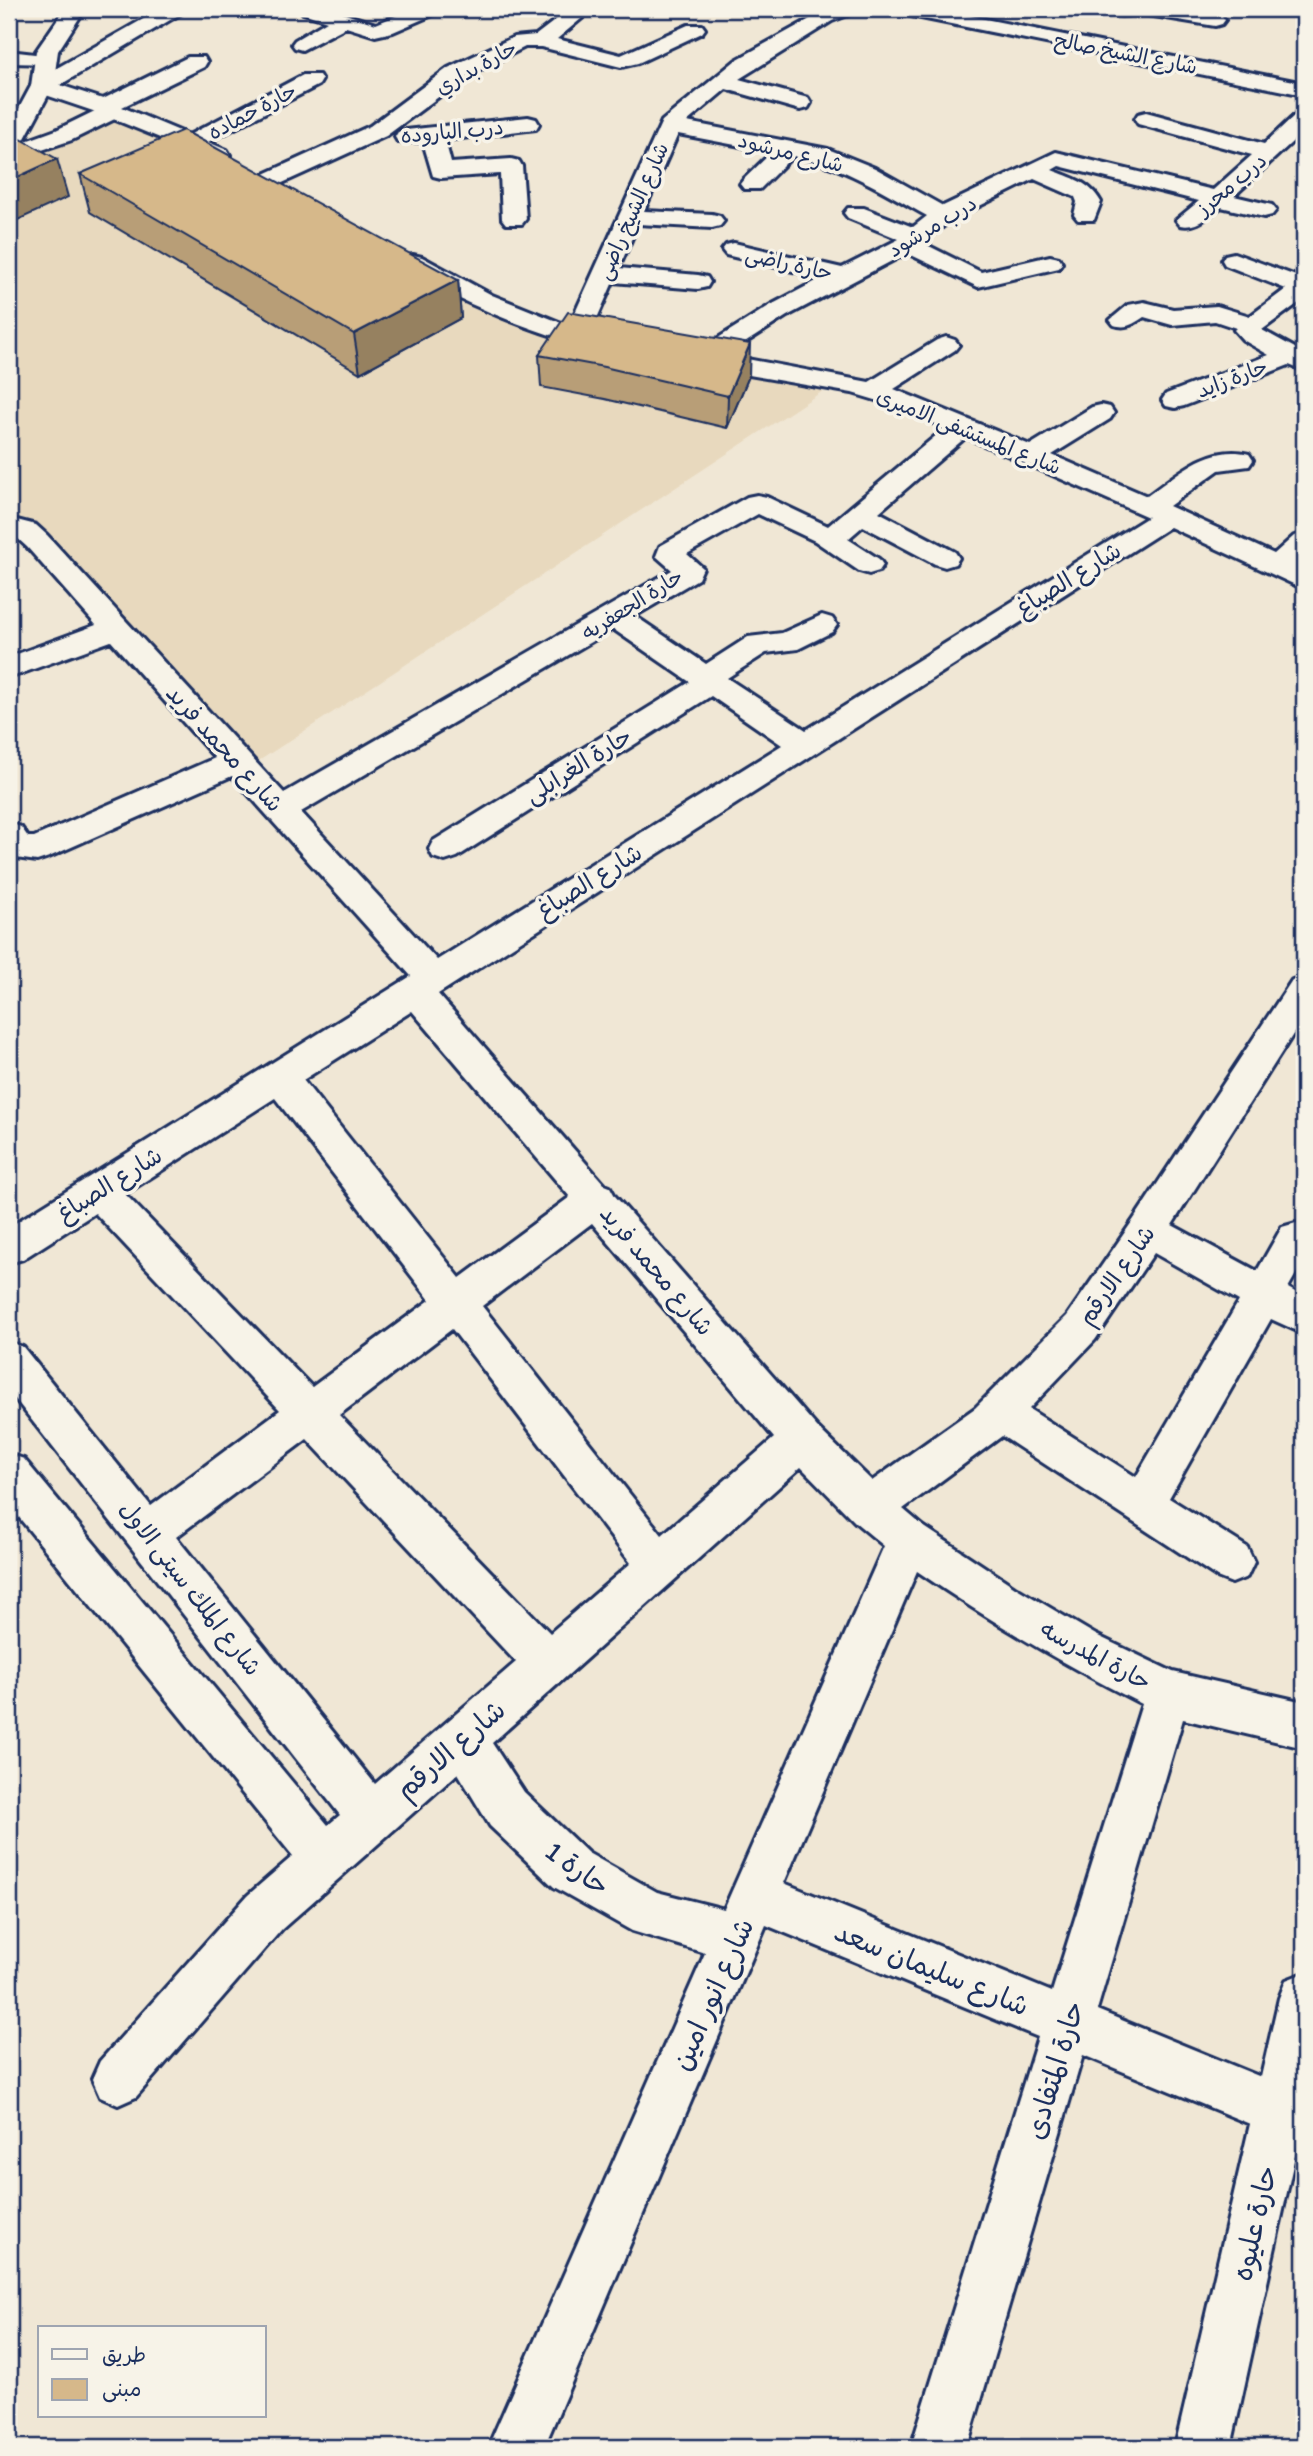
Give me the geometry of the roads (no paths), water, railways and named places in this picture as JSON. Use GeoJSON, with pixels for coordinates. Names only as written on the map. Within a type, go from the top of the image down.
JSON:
{"type":"FeatureCollection","features":[{"type":"Feature","properties":{"kind":"street"},"geometry":{"type":"LineString","coordinates":[[9,147],[42,86],[45,60],[52,42],[75,9]]}},
{"type":"Feature","properties":{"kind":"street"},"geometry":{"type":"LineString","coordinates":[[310,9],[371,29],[383,29],[430,9]]}},
{"type":"Feature","properties":{"kind":"street"},"geometry":{"type":"LineString","coordinates":[[541,41],[583,9]]}},
{"type":"Feature","properties":{"kind":"street","name":"شارع الشيخ صالح"},"geometry":{"type":"LineString","coordinates":[[906,9],[1304,89]]}},
{"type":"Feature","properties":{"kind":"street"},"geometry":{"type":"LineString","coordinates":[[996,27],[1013,9]]}},
{"type":"Feature","properties":{"kind":"street"},"geometry":{"type":"LineString","coordinates":[[1114,9],[1129,9]]}},
{"type":"Feature","properties":{"kind":"street"},"geometry":{"type":"LineString","coordinates":[[1148,9],[1215,20]]}},
{"type":"Feature","properties":{"kind":"street"},"geometry":{"type":"LineString","coordinates":[[42,86],[168,10]]}},
{"type":"Feature","properties":{"kind":"street"},"geometry":{"type":"LineString","coordinates":[[794,11],[836,13]]}},
{"type":"Feature","properties":{"kind":"street","name":"شارع الشيخ راضى"},"geometry":{"type":"LineString","coordinates":[[576,337],[670,126],[722,81],[784,40],[836,13]]}},
{"type":"Feature","properties":{"kind":"street"},"geometry":{"type":"LineString","coordinates":[[302,44],[344,20]]}},
{"type":"Feature","properties":{"kind":"street","name":"حارة بداري"},"geometry":{"type":"LineString","coordinates":[[252,171],[378,131],[456,73],[521,41],[541,41],[621,61],[631,59],[695,29]]}},
{"type":"Feature","properties":{"kind":"street"},"geometry":{"type":"LineString","coordinates":[[1129,54],[1144,35]]}},
{"type":"Feature","properties":{"kind":"street"},"geometry":{"type":"LineString","coordinates":[[9,57],[45,60]]}},
{"type":"Feature","properties":{"kind":"street"},"geometry":{"type":"LineString","coordinates":[[9,154],[64,135],[196,62]]}},
{"type":"Feature","properties":{"kind":"street","name":"حارة حماده"},"geometry":{"type":"LineString","coordinates":[[192,142],[311,80]]}},
{"type":"Feature","properties":{"kind":"street"},"geometry":{"type":"LineString","coordinates":[[722,81],[800,103]]}},
{"type":"Feature","properties":{"kind":"street"},"geometry":{"type":"LineString","coordinates":[[42,86],[192,142],[293,194]]}},
{"type":"Feature","properties":{"kind":"street"},"geometry":{"type":"LineString","coordinates":[[1146,119],[1268,152]]}},
{"type":"Feature","properties":{"kind":"street","name":"درب محرز"},"geometry":{"type":"LineString","coordinates":[[1188,220],[1217,198],[1304,119]]}},
{"type":"Feature","properties":{"kind":"street","name":"درب الباروده"},"geometry":{"type":"LineString","coordinates":[[378,131],[399,138],[528,124]]}},
{"type":"Feature","properties":{"kind":"street","name":"شارع مرشود"},"geometry":{"type":"LineString","coordinates":[[670,126],[820,154],[867,173],[943,215]]}},
{"type":"Feature","properties":{"kind":"street"},"geometry":{"type":"LineString","coordinates":[[432,134],[441,171],[511,166],[514,219]]}},
{"type":"Feature","properties":{"kind":"street"},"geometry":{"type":"LineString","coordinates":[[752,184],[789,147]]}},
{"type":"Feature","properties":{"kind":"street","name":"درب مرشود"},"geometry":{"type":"LineString","coordinates":[[702,359],[778,312],[911,241],[943,215],[1069,152],[1264,210]]}},
{"type":"Feature","properties":{"kind":"street"},"geometry":{"type":"LineString","coordinates":[[1034,170],[1084,193],[1089,202],[1086,215]]}},
{"type":"Feature","properties":{"kind":"street"},"geometry":{"type":"LineString","coordinates":[[856,213],[911,241],[978,281],[1050,263]]}},
{"type":"Feature","properties":{"kind":"street"},"geometry":{"type":"LineString","coordinates":[[630,217],[712,221]]}},
{"type":"Feature","properties":{"kind":"street","name":"حارة راضى"},"geometry":{"type":"LineString","coordinates":[[734,250],[844,276]]}},
{"type":"Feature","properties":{"kind":"street"},"geometry":{"type":"LineString","coordinates":[[397,253],[478,299],[576,337],[627,346]]}},
{"type":"Feature","properties":{"kind":"street"},"geometry":{"type":"LineString","coordinates":[[1234,260],[1304,287]]}},
{"type":"Feature","properties":{"kind":"street"},"geometry":{"type":"LineString","coordinates":[[605,274],[698,282]]}},
{"type":"Feature","properties":{"kind":"street"},"geometry":{"type":"LineString","coordinates":[[1297,360],[1249,333],[1248,327],[1304,287]]}},
{"type":"Feature","properties":{"kind":"street"},"geometry":{"type":"LineString","coordinates":[[1123,320],[1137,310],[1144,309],[1172,317],[1217,313],[1252,325]]}},
{"type":"Feature","properties":{"kind":"street"},"geometry":{"type":"LineString","coordinates":[[874,390],[946,345]]}},
{"type":"Feature","properties":{"kind":"street","name":"شارع المستشفى الاميرى"},"geometry":{"type":"LineString","coordinates":[[677,354],[874,390],[901,399],[1159,511],[1304,580]]}},
{"type":"Feature","properties":{"kind":"street","name":"حارة زايد"},"geometry":{"type":"LineString","coordinates":[[1175,400],[1297,360]]}},
{"type":"Feature","properties":{"kind":"street"},"geometry":{"type":"LineString","coordinates":[[1032,456],[1101,412]]}},
{"type":"Feature","properties":{"kind":"street"},"geometry":{"type":"LineString","coordinates":[[827,538],[831,538],[963,425]]}},
{"type":"Feature","properties":{"kind":"street","name":"شارع الصباغ"},"geometry":{"type":"LineString","coordinates":[[9,1247],[806,745],[1159,511],[1212,463],[1239,460]]}},
{"type":"Feature","properties":{"kind":"street","name":"حارة الجعفريه"},"geometry":{"type":"LineString","coordinates":[[281,809],[688,573],[689,568],[670,556],[670,552],[758,503],[827,538]]}},
{"type":"Feature","properties":{"kind":"street"},"geometry":{"type":"LineString","coordinates":[[860,513],[945,558]]}},
{"type":"Feature","properties":{"kind":"street","name":"شارع محمد فريد"},"geometry":{"type":"LineString","coordinates":[[9,527],[20,529],[33,537],[281,809],[597,1199],[802,1440],[870,1508],[908,1540]]}},
{"type":"Feature","properties":{"kind":"street"},"geometry":{"type":"LineString","coordinates":[[827,538],[869,565]]}},
{"type":"Feature","properties":{"kind":"street"},"geometry":{"type":"LineString","coordinates":[[1277,567],[1304,542]]}},
{"type":"Feature","properties":{"kind":"street"},"geometry":{"type":"LineString","coordinates":[[614,616],[806,745]]}},
{"type":"Feature","properties":{"kind":"street","name":"حارة الغرابلى"},"geometry":{"type":"LineString","coordinates":[[445,849],[708,680],[759,644],[787,642],[822,625]]}},
{"type":"Feature","properties":{"kind":"street"},"geometry":{"type":"LineString","coordinates":[[9,668],[116,628]]}},
{"type":"Feature","properties":{"kind":"street"},"geometry":{"type":"LineString","coordinates":[[9,835],[19,848],[37,849],[237,761]]}},
{"type":"Feature","properties":{"kind":"street","name":"شارع الارقم"},"geometry":{"type":"LineString","coordinates":[[870,1508],[999,1412],[1081,1328],[1148,1230],[1304,989]]}},
{"type":"Feature","properties":{"kind":"street"},"geometry":{"type":"LineString","coordinates":[[279,1077],[659,1565]]}},
{"type":"Feature","properties":{"kind":"street"},"geometry":{"type":"LineString","coordinates":[[98,1191],[548,1663]]}},
{"type":"Feature","properties":{"kind":"street"},"geometry":{"type":"LineString","coordinates":[[148,1533],[597,1199]]}},
{"type":"Feature","properties":{"kind":"street"},"geometry":{"type":"LineString","coordinates":[[1148,1230],[1304,1317]]}},
{"type":"Feature","properties":{"kind":"street"},"geometry":{"type":"LineString","coordinates":[[1143,1504],[1296,1239]]}},
{"type":"Feature","properties":{"kind":"street","name":"شارع الملك سيتى الاول"},"geometry":{"type":"LineString","coordinates":[[9,1360],[372,1818]]}},
{"type":"Feature","properties":{"kind":"street"},"geometry":{"type":"LineString","coordinates":[[999,1412],[1232,1562]]}},
{"type":"Feature","properties":{"kind":"street","name":"شارع الارقم"},"geometry":{"type":"LineString","coordinates":[[118,2079],[265,1912],[802,1440]]}},
{"type":"Feature","properties":{"kind":"street"},"geometry":{"type":"LineString","coordinates":[[9,1473],[324,1858]]}},
{"type":"Feature","properties":{"kind":"street","name":"حارة المدرسه"},"geometry":{"type":"LineString","coordinates":[[908,1540],[999,1602],[1080,1650],[1168,1693],[1304,1725]]}},
{"type":"Feature","properties":{"kind":"street","name":"شارع انور امين"},"geometry":{"type":"LineString","coordinates":[[516,2447],[908,1540]]}},
{"type":"Feature","properties":{"kind":"street","name":"حارة المتفادى"},"geometry":{"type":"LineString","coordinates":[[939,2447],[1168,1693]]}},
{"type":"Feature","properties":{"kind":"street","name":"حارة 1"},"geometry":{"type":"LineString","coordinates":[[462,1738],[507,1809],[571,1870],[649,1914],[746,1917]]}},
{"type":"Feature","properties":{"kind":"street","name":"شارع سليمان سعد"},"geometry":{"type":"LineString","coordinates":[[746,1917],[1068,2024],[1292,2114]]}},
{"type":"Feature","properties":{"kind":"street","name":"حارة عليوه"},"geometry":{"type":"LineString","coordinates":[[1203,2447],[1292,2114],[1304,1998]]}}]}
